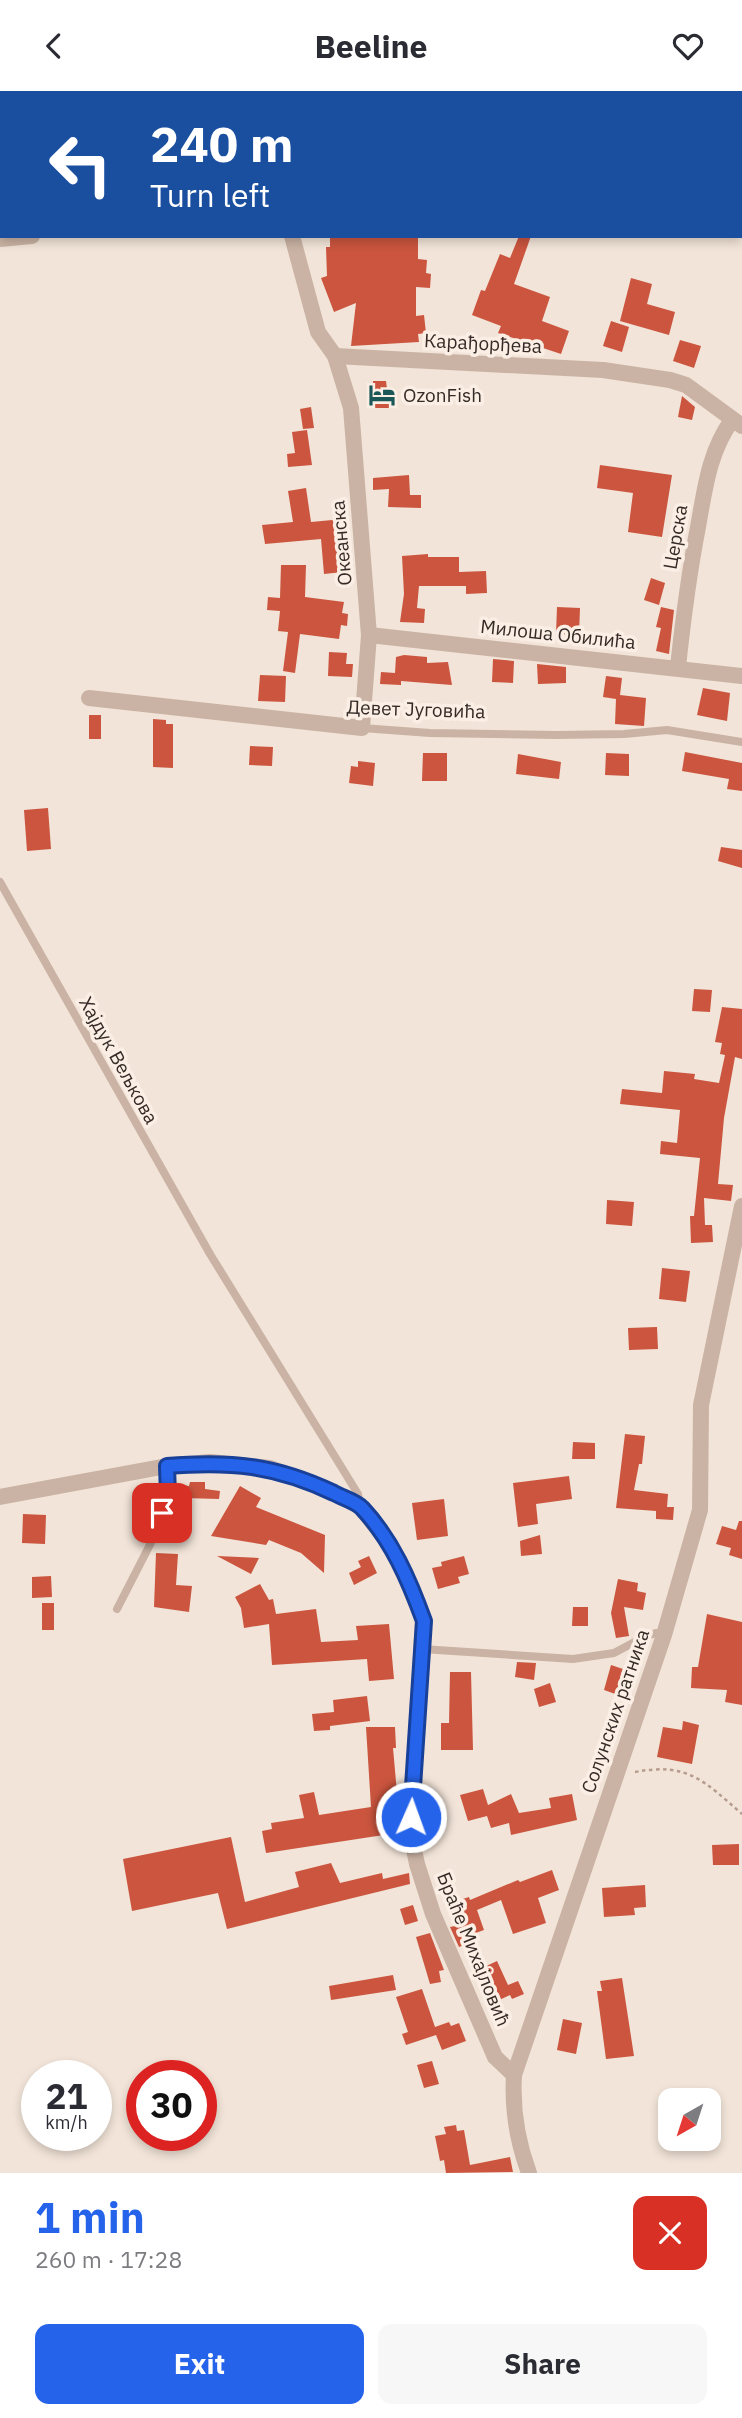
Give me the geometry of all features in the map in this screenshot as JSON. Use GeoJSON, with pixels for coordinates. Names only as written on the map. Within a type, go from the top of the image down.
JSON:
{"type":"FeatureCollection","features":[{"type":"Feature","properties":{"kind":"street"},"geometry":{"type":"LineString","coordinates":[[293,238],[318,333],[335,356]]}},
{"type":"Feature","properties":{"kind":"street","name":"Карађорђева"},"geometry":{"type":"LineString","coordinates":[[335,356],[603,370],[630,374],[686,385],[737,423]]}},
{"type":"Feature","properties":{"kind":"street","name":"Океанска"},"geometry":{"type":"LineString","coordinates":[[335,356],[351,408],[369,635],[362,728]]}},
{"type":"Feature","properties":{"kind":"street","name":"Церска"},"geometry":{"type":"LineString","coordinates":[[678,667],[691,565],[710,462],[720,437],[737,423]]}},
{"type":"Feature","properties":{"kind":"street","name":"Милоша Обилића"},"geometry":{"type":"LineString","coordinates":[[369,635],[742,676]]}},
{"type":"Feature","properties":{"kind":"street","name":"Девет Југовића"},"geometry":{"type":"LineString","coordinates":[[89,698],[362,728]]}},
{"type":"Feature","properties":{"kind":"street","name":"Солунских ратника"},"geometry":{"type":"LineString","coordinates":[[529,2173],[516,2131],[514,2075],[664,1635],[700,1510],[701,1405],[742,1206]]}},
{"type":"Feature","properties":{"kind":"street","name":"Браће Михајловић"},"geometry":{"type":"LineString","coordinates":[[0,1497],[167,1466],[210,1462],[270,1468],[314,1484],[360,1506],[393,1548],[424,1621],[413,1766],[413,1844],[433,1914],[495,2057],[514,2075]]}},
{"type":"Feature","properties":{"kind":"lane","name":"Девет Југовића"},"geometry":{"type":"LineString","coordinates":[[362,728],[430,733],[557,735],[667,730],[742,742]]}},
{"type":"Feature","properties":{"kind":"lane","name":"Хајдук Вељкова"},"geometry":{"type":"LineString","coordinates":[[0,882],[211,1254],[358,1494],[360,1506]]}},
{"type":"Feature","properties":{"kind":"lane"},"geometry":{"type":"LineString","coordinates":[[117,1609],[157,1531],[168,1495],[167,1466]]}},
{"type":"Feature","properties":{"kind":"lane"},"geometry":{"type":"LineString","coordinates":[[422,1649],[573,1660],[614,1653],[644,1637],[656,1633],[664,1635]]}},
{"type":"Feature","properties":{"kind":"path"},"geometry":{"type":"LineString","coordinates":[[614,1776],[666,1768],[686,1771],[742,1814]]}},
{"type":"Feature","properties":{"kind":"building"},"geometry":{"type":"Polygon","coordinates":[[[330,238],[418,238],[418,259],[427,260],[426,273],[431,274],[430,288],[416,287],[416,316],[424,315],[426,333],[418,334],[419,342],[351,346],[356,303],[334,312],[321,278],[327,276],[326,247],[330,247],[330,238]]]}},
{"type":"Feature","properties":{"kind":"building"},"geometry":{"type":"Polygon","coordinates":[[[518,238],[530,238],[514,284],[550,297],[542,321],[569,331],[561,354],[498,333],[501,326],[472,315],[481,290],[485,291],[500,254],[510,258],[518,238]]]}},
{"type":"Feature","properties":{"kind":"building"},"geometry":{"type":"Polygon","coordinates":[[[631,278],[652,284],[647,304],[675,312],[669,335],[620,321],[631,278]]]}},
{"type":"Feature","properties":{"kind":"building"},"geometry":{"type":"Polygon","coordinates":[[[611,321],[629,327],[622,352],[603,346],[611,321]]]}},
{"type":"Feature","properties":{"kind":"building"},"geometry":{"type":"Polygon","coordinates":[[[680,340],[701,346],[694,368],[673,361],[680,340]]]}},
{"type":"Feature","properties":{"kind":"building"},"geometry":{"type":"Polygon","coordinates":[[[373,381],[386,381],[387,389],[392,389],[393,408],[374,408],[373,381]]]}},
{"type":"Feature","properties":{"kind":"building"},"geometry":{"type":"Polygon","coordinates":[[[682,396],[695,407],[692,420],[678,417],[682,396]]]}},
{"type":"Feature","properties":{"kind":"building"},"geometry":{"type":"Polygon","coordinates":[[[311,407],[314,428],[303,429],[300,409],[311,407]]]}},
{"type":"Feature","properties":{"kind":"building"},"geometry":{"type":"Polygon","coordinates":[[[307,430],[312,465],[288,467],[287,454],[295,453],[292,432],[307,430]]]}},
{"type":"Feature","properties":{"kind":"building"},"geometry":{"type":"Polygon","coordinates":[[[600,465],[672,475],[662,537],[628,532],[633,493],[597,488],[600,465]]]}},
{"type":"Feature","properties":{"kind":"building"},"geometry":{"type":"Polygon","coordinates":[[[409,475],[410,495],[421,495],[421,508],[388,507],[389,489],[373,490],[373,478],[409,475]]]}},
{"type":"Feature","properties":{"kind":"building"},"geometry":{"type":"Polygon","coordinates":[[[306,488],[311,522],[343,519],[346,553],[350,552],[352,571],[324,574],[321,539],[265,544],[262,525],[293,522],[288,491],[306,488]]]}},
{"type":"Feature","properties":{"kind":"building"},"geometry":{"type":"Polygon","coordinates":[[[428,554],[428,557],[459,557],[459,572],[486,571],[487,593],[466,594],[466,586],[419,586],[417,608],[425,609],[424,623],[400,622],[404,594],[402,556],[428,554]]]}},
{"type":"Feature","properties":{"kind":"building"},"geometry":{"type":"Polygon","coordinates":[[[281,565],[306,565],[305,597],[344,602],[342,613],[348,614],[347,626],[341,625],[339,639],[300,634],[295,673],[283,671],[288,632],[278,631],[280,611],[267,610],[268,597],[280,598],[281,565]]]}},
{"type":"Feature","properties":{"kind":"building"},"geometry":{"type":"Polygon","coordinates":[[[651,578],[665,583],[659,605],[644,600],[651,578]]]}},
{"type":"Feature","properties":{"kind":"building"},"geometry":{"type":"Polygon","coordinates":[[[557,607],[580,608],[579,635],[556,634],[557,607]]]}},
{"type":"Feature","properties":{"kind":"building"},"geometry":{"type":"Polygon","coordinates":[[[661,607],[674,610],[669,654],[656,651],[661,628],[656,627],[661,607]]]}},
{"type":"Feature","properties":{"kind":"building"},"geometry":{"type":"Polygon","coordinates":[[[329,652],[347,653],[346,664],[353,664],[352,677],[328,676],[329,652]]]}},
{"type":"Feature","properties":{"kind":"building"},"geometry":{"type":"Polygon","coordinates":[[[396,657],[427,657],[427,663],[448,662],[452,685],[401,681],[401,685],[380,684],[381,672],[395,673],[396,657]]]}},
{"type":"Feature","properties":{"kind":"building"},"geometry":{"type":"Polygon","coordinates":[[[493,659],[514,661],[513,683],[492,682],[493,659]]]}},
{"type":"Feature","properties":{"kind":"building"},"geometry":{"type":"Polygon","coordinates":[[[537,664],[566,667],[566,683],[538,684],[537,664]]]}},
{"type":"Feature","properties":{"kind":"building"},"geometry":{"type":"Polygon","coordinates":[[[260,675],[286,676],[285,702],[258,701],[260,675]]]}},
{"type":"Feature","properties":{"kind":"building"},"geometry":{"type":"Polygon","coordinates":[[[606,676],[622,678],[620,695],[646,698],[644,726],[615,724],[616,699],[603,697],[606,676]]]}},
{"type":"Feature","properties":{"kind":"building"},"geometry":{"type":"Polygon","coordinates":[[[703,688],[730,693],[727,721],[697,715],[703,688]]]}},
{"type":"Feature","properties":{"kind":"building"},"geometry":{"type":"Polygon","coordinates":[[[89,715],[101,715],[101,739],[89,739],[89,715]]]}},
{"type":"Feature","properties":{"kind":"building"},"geometry":{"type":"Polygon","coordinates":[[[153,719],[166,720],[166,724],[173,724],[173,768],[153,767],[153,719]]]}},
{"type":"Feature","properties":{"kind":"building"},"geometry":{"type":"Polygon","coordinates":[[[250,746],[273,747],[272,766],[249,765],[250,746]]]}},
{"type":"Feature","properties":{"kind":"building"},"geometry":{"type":"Polygon","coordinates":[[[685,752],[742,763],[742,791],[727,789],[729,779],[682,771],[685,752]]]}},
{"type":"Feature","properties":{"kind":"building"},"geometry":{"type":"Polygon","coordinates":[[[423,753],[447,753],[447,781],[422,781],[423,753]]]}},
{"type":"Feature","properties":{"kind":"building"},"geometry":{"type":"Polygon","coordinates":[[[606,753],[629,754],[629,776],[605,775],[606,753]]]}},
{"type":"Feature","properties":{"kind":"building"},"geometry":{"type":"Polygon","coordinates":[[[518,754],[561,762],[559,779],[516,774],[518,754]]]}},
{"type":"Feature","properties":{"kind":"building"},"geometry":{"type":"Polygon","coordinates":[[[358,761],[375,763],[373,786],[349,783],[351,766],[358,767],[358,761]]]}},
{"type":"Feature","properties":{"kind":"building"},"geometry":{"type":"Polygon","coordinates":[[[48,808],[51,849],[27,851],[24,810],[48,808]]]}},
{"type":"Feature","properties":{"kind":"building"},"geometry":{"type":"Polygon","coordinates":[[[721,847],[742,850],[742,868],[718,861],[721,847]]]}},
{"type":"Feature","properties":{"kind":"building"},"geometry":{"type":"Polygon","coordinates":[[[694,989],[712,990],[710,1012],[692,1011],[694,989]]]}},
{"type":"Feature","properties":{"kind":"building"},"geometry":{"type":"Polygon","coordinates":[[[722,1007],[742,1009],[742,1059],[735,1057],[724,1118],[718,1184],[733,1185],[731,1201],[704,1198],[705,1225],[712,1225],[713,1242],[691,1243],[690,1216],[694,1216],[700,1158],[660,1154],[661,1141],[677,1143],[680,1110],[620,1104],[622,1089],[662,1093],[664,1071],[695,1074],[694,1079],[719,1083],[725,1055],[720,1054],[722,1043],[715,1042],[722,1007]]]}},
{"type":"Feature","properties":{"kind":"building"},"geometry":{"type":"Polygon","coordinates":[[[607,1200],[634,1202],[632,1226],[606,1224],[607,1200]]]}},
{"type":"Feature","properties":{"kind":"building"},"geometry":{"type":"Polygon","coordinates":[[[662,1268],[690,1271],[686,1302],[659,1299],[662,1268]]]}},
{"type":"Feature","properties":{"kind":"building"},"geometry":{"type":"Polygon","coordinates":[[[657,1327],[658,1349],[629,1350],[628,1328],[657,1327]]]}},
{"type":"Feature","properties":{"kind":"building"},"geometry":{"type":"Polygon","coordinates":[[[625,1434],[645,1436],[642,1464],[639,1464],[634,1490],[668,1494],[667,1507],[674,1507],[673,1520],[656,1519],[656,1511],[616,1508],[625,1434]]]}},
{"type":"Feature","properties":{"kind":"building"},"geometry":{"type":"Polygon","coordinates":[[[573,1442],[595,1443],[595,1459],[572,1459],[573,1442]]]}},
{"type":"Feature","properties":{"kind":"building"},"geometry":{"type":"Polygon","coordinates":[[[569,1476],[572,1499],[536,1504],[538,1524],[518,1527],[513,1483],[569,1476]]]}},
{"type":"Feature","properties":{"kind":"building"},"geometry":{"type":"Polygon","coordinates":[[[190,1482],[205,1482],[205,1489],[220,1491],[219,1499],[183,1498],[178,1531],[166,1529],[174,1496],[174,1484],[189,1486],[190,1482]]]}},
{"type":"Feature","properties":{"kind":"building"},"geometry":{"type":"Polygon","coordinates":[[[240,1486],[261,1498],[256,1507],[325,1535],[324,1573],[301,1553],[269,1540],[266,1545],[211,1536],[240,1486]]]}},
{"type":"Feature","properties":{"kind":"building"},"geometry":{"type":"Polygon","coordinates":[[[444,1499],[448,1536],[417,1540],[412,1503],[444,1499]]]}},
{"type":"Feature","properties":{"kind":"building"},"geometry":{"type":"Polygon","coordinates":[[[23,1514],[46,1515],[45,1544],[22,1543],[23,1514]]]}},
{"type":"Feature","properties":{"kind":"building"},"geometry":{"type":"Polygon","coordinates":[[[739,1521],[742,1521],[742,1559],[729,1555],[731,1548],[716,1544],[722,1526],[736,1530],[739,1521]]]}},
{"type":"Feature","properties":{"kind":"building"},"geometry":{"type":"Polygon","coordinates":[[[540,1535],[542,1554],[521,1556],[520,1541],[540,1535]]]}},
{"type":"Feature","properties":{"kind":"building"},"geometry":{"type":"Polygon","coordinates":[[[156,1553],[178,1554],[176,1585],[192,1586],[189,1612],[154,1607],[156,1553]]]}},
{"type":"Feature","properties":{"kind":"building"},"geometry":{"type":"Polygon","coordinates":[[[217,1556],[259,1558],[251,1574],[217,1556]]]}},
{"type":"Feature","properties":{"kind":"building"},"geometry":{"type":"Polygon","coordinates":[[[369,1556],[377,1573],[354,1585],[349,1573],[361,1567],[358,1561],[369,1556]]]}},
{"type":"Feature","properties":{"kind":"building"},"geometry":{"type":"Polygon","coordinates":[[[464,1556],[469,1574],[458,1577],[460,1583],[438,1589],[432,1568],[442,1566],[441,1562],[464,1556]]]}},
{"type":"Feature","properties":{"kind":"building"},"geometry":{"type":"Polygon","coordinates":[[[51,1576],[52,1597],[32,1598],[32,1577],[51,1576]]]}},
{"type":"Feature","properties":{"kind":"building"},"geometry":{"type":"Polygon","coordinates":[[[618,1579],[638,1583],[637,1591],[646,1593],[643,1610],[624,1607],[629,1636],[616,1638],[611,1613],[618,1579]]]}},
{"type":"Feature","properties":{"kind":"building"},"geometry":{"type":"Polygon","coordinates":[[[260,1584],[269,1600],[273,1599],[276,1614],[316,1609],[321,1642],[358,1640],[356,1626],[389,1624],[394,1679],[369,1681],[367,1659],[272,1665],[269,1624],[244,1628],[241,1608],[235,1597],[260,1584]]]}},
{"type":"Feature","properties":{"kind":"building"},"geometry":{"type":"Polygon","coordinates":[[[42,1603],[54,1603],[54,1630],[42,1630],[42,1603]]]}},
{"type":"Feature","properties":{"kind":"building"},"geometry":{"type":"Polygon","coordinates":[[[573,1607],[588,1607],[588,1626],[572,1626],[573,1607]]]}},
{"type":"Feature","properties":{"kind":"building"},"geometry":{"type":"Polygon","coordinates":[[[707,1614],[742,1622],[742,1705],[725,1702],[727,1690],[691,1688],[692,1667],[698,1667],[707,1614]]]}},
{"type":"Feature","properties":{"kind":"building"},"geometry":{"type":"Polygon","coordinates":[[[517,1662],[536,1663],[534,1680],[515,1677],[517,1662]]]}},
{"type":"Feature","properties":{"kind":"building"},"geometry":{"type":"Polygon","coordinates":[[[611,1665],[623,1669],[621,1674],[627,1676],[621,1696],[604,1690],[611,1665]]]}},
{"type":"Feature","properties":{"kind":"building"},"geometry":{"type":"Polygon","coordinates":[[[450,1672],[471,1672],[473,1750],[441,1750],[441,1723],[449,1723],[450,1672]]]}},
{"type":"Feature","properties":{"kind":"building"},"geometry":{"type":"Polygon","coordinates":[[[550,1683],[556,1702],[539,1707],[534,1689],[550,1683]]]}},
{"type":"Feature","properties":{"kind":"building"},"geometry":{"type":"Polygon","coordinates":[[[367,1696],[370,1721],[330,1726],[330,1730],[314,1731],[312,1714],[334,1712],[333,1700],[367,1696]]]}},
{"type":"Feature","properties":{"kind":"building"},"geometry":{"type":"Polygon","coordinates":[[[683,1721],[699,1725],[692,1764],[657,1757],[663,1727],[682,1730],[683,1721]]]}},
{"type":"Feature","properties":{"kind":"building"},"geometry":{"type":"Polygon","coordinates":[[[366,1727],[395,1727],[396,1748],[393,1748],[397,1793],[384,1794],[390,1834],[266,1853],[262,1831],[272,1829],[271,1823],[304,1818],[299,1795],[314,1792],[319,1815],[371,1807],[366,1727]]]}},
{"type":"Feature","properties":{"kind":"building"},"geometry":{"type":"Polygon","coordinates":[[[483,1789],[488,1805],[511,1794],[519,1813],[551,1808],[549,1798],[572,1794],[577,1820],[511,1835],[509,1823],[491,1828],[487,1816],[468,1821],[460,1795],[483,1789]]]}},
{"type":"Feature","properties":{"kind":"building"},"geometry":{"type":"Polygon","coordinates":[[[231,1837],[245,1902],[299,1887],[295,1872],[331,1863],[340,1883],[382,1873],[383,1879],[409,1873],[410,1884],[227,1929],[218,1893],[132,1911],[123,1859],[231,1837]]]}},
{"type":"Feature","properties":{"kind":"building"},"geometry":{"type":"Polygon","coordinates":[[[739,1844],[739,1865],[713,1865],[712,1845],[739,1844]]]}},
{"type":"Feature","properties":{"kind":"building"},"geometry":{"type":"Polygon","coordinates":[[[552,1870],[559,1890],[538,1898],[546,1923],[513,1934],[501,1900],[477,1910],[484,1930],[473,1934],[475,1941],[459,1947],[450,1927],[455,1926],[447,1904],[469,1897],[470,1900],[518,1880],[520,1882],[552,1870]]]}},
{"type":"Feature","properties":{"kind":"building"},"geometry":{"type":"Polygon","coordinates":[[[645,1885],[646,1907],[634,1908],[635,1915],[604,1917],[602,1888],[645,1885]]]}},
{"type":"Feature","properties":{"kind":"building"},"geometry":{"type":"Polygon","coordinates":[[[413,1905],[418,1921],[405,1925],[400,1909],[413,1905]]]}},
{"type":"Feature","properties":{"kind":"building"},"geometry":{"type":"Polygon","coordinates":[[[430,1933],[444,1970],[439,1971],[441,1982],[430,1984],[416,1937],[430,1933]]]}},
{"type":"Feature","properties":{"kind":"building"},"geometry":{"type":"Polygon","coordinates":[[[497,1961],[508,1985],[518,1981],[524,1994],[512,1999],[510,1995],[495,2002],[480,1969],[497,1961]]]}},
{"type":"Feature","properties":{"kind":"building"},"geometry":{"type":"Polygon","coordinates":[[[393,1975],[396,1990],[331,2000],[329,1986],[393,1975]]]}},
{"type":"Feature","properties":{"kind":"building"},"geometry":{"type":"Polygon","coordinates":[[[622,1978],[634,2056],[606,2059],[597,1991],[602,1991],[600,1981],[622,1978]]]}},
{"type":"Feature","properties":{"kind":"building"},"geometry":{"type":"Polygon","coordinates":[[[422,1989],[435,2027],[449,2022],[451,2026],[459,2023],[466,2041],[442,2050],[436,2035],[406,2045],[402,2034],[408,2032],[396,1997],[422,1989]]]}},
{"type":"Feature","properties":{"kind":"building"},"geometry":{"type":"Polygon","coordinates":[[[563,2019],[582,2023],[576,2054],[557,2050],[563,2019]]]}},
{"type":"Feature","properties":{"kind":"building"},"geometry":{"type":"Polygon","coordinates":[[[432,2061],[439,2084],[424,2088],[417,2065],[432,2061]]]}},
{"type":"Feature","properties":{"kind":"building"},"geometry":{"type":"Polygon","coordinates":[[[456,2125],[457,2131],[464,2130],[470,2165],[510,2157],[513,2172],[446,2173],[444,2160],[440,2161],[435,2136],[446,2134],[444,2127],[456,2125]]]}},
{"type":"Feature","properties":{"kind":"place","name":"OzonFish"},"geometry":{"type":"Point","coordinates":[382,395]}},
{"type":"Feature","properties":{"kind":"route"},"geometry":{"type":"LineString","coordinates":[[162,1513],[168,1495],[167,1466],[210,1462],[270,1468],[314,1484],[360,1506],[393,1548],[424,1621],[411,1817]]}}]}
